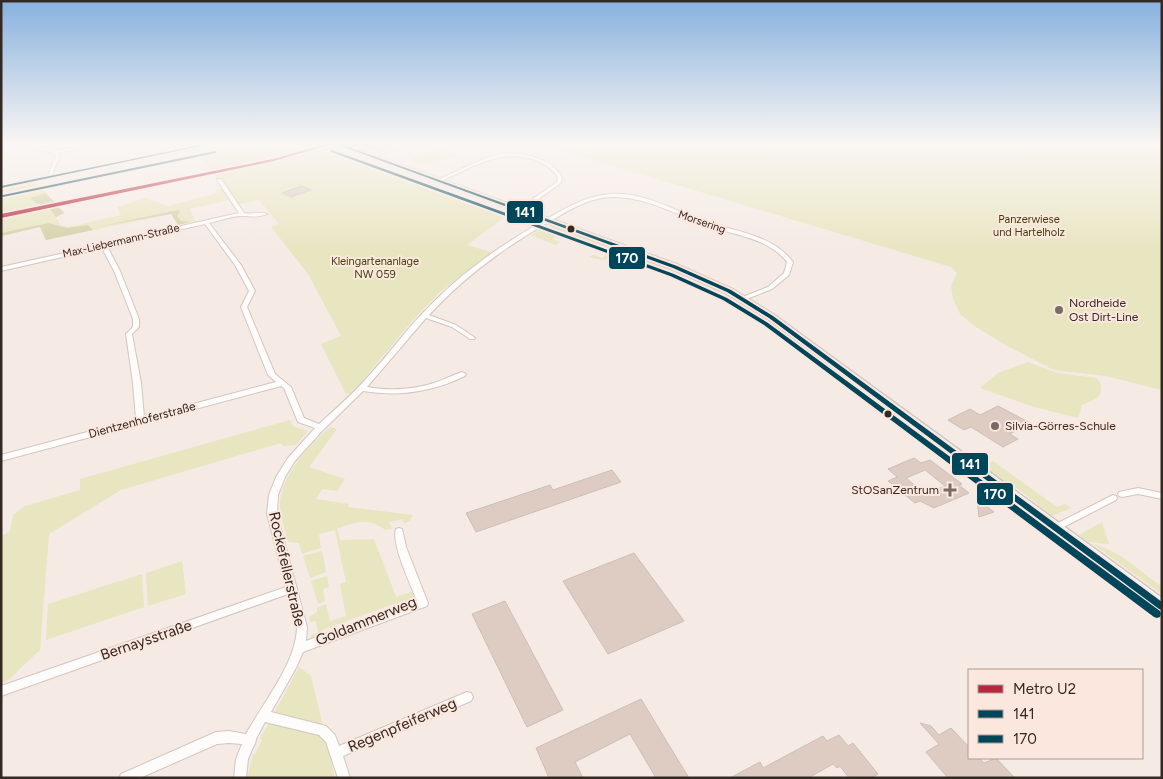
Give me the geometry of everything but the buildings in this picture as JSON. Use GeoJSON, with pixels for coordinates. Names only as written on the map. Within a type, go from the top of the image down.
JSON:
{"type":"FeatureCollection","features":[{"type":"Feature","properties":{"kind":"main road"},"geometry":{"type":"LineString","coordinates":[[439,180],[690,273],[742,299],[813,348],[1162,607]]}},
{"type":"Feature","properties":{"kind":"street"},"geometry":{"type":"LineString","coordinates":[[1,187],[35,179]]}},
{"type":"Feature","properties":{"kind":"street"},"geometry":{"type":"LineString","coordinates":[[520,210],[559,183],[560,179]]}},
{"type":"Feature","properties":{"kind":"street"},"geometry":{"type":"LineString","coordinates":[[220,180],[242,214]]}},
{"type":"Feature","properties":{"kind":"street","name":"Morsering"},"geometry":{"type":"LineString","coordinates":[[548,221],[593,199],[628,196],[645,200],[682,216],[761,241],[783,253],[790,262],[787,274],[770,288],[742,299]]}},
{"type":"Feature","properties":{"kind":"street","name":"Max-Liebermann-Straße"},"geometry":{"type":"LineString","coordinates":[[1,269],[103,244],[242,214],[250,216],[264,214]]}},
{"type":"Feature","properties":{"kind":"street","name":"Rockefellerstraße"},"geometry":{"type":"LineString","coordinates":[[240,778],[244,755],[300,648],[302,627],[272,514],[271,503],[278,482],[300,449],[362,389],[424,316],[467,274],[503,248],[548,221]]}},
{"type":"Feature","properties":{"kind":"street"},"geometry":{"type":"LineString","coordinates":[[206,222],[238,265],[252,291],[244,308],[272,375],[287,387],[301,420],[321,428]]}},
{"type":"Feature","properties":{"kind":"street"},"geometry":{"type":"LineString","coordinates":[[103,244],[117,270],[136,319],[136,327],[130,334],[140,422]]}},
{"type":"Feature","properties":{"kind":"street"},"geometry":{"type":"LineString","coordinates":[[424,316],[454,326],[472,338]]}},
{"type":"Feature","properties":{"kind":"street"},"geometry":{"type":"LineString","coordinates":[[362,389],[386,392],[414,390],[436,385],[462,374]]}},
{"type":"Feature","properties":{"kind":"street","name":"Dientzenhoferstraße"},"geometry":{"type":"LineString","coordinates":[[1,458],[140,422],[282,382]]}},
{"type":"Feature","properties":{"kind":"street"},"geometry":{"type":"LineString","coordinates":[[1055,528],[1118,496],[1138,491],[1162,496]]}},
{"type":"Feature","properties":{"kind":"street","name":"Goldammerweg"},"geometry":{"type":"LineString","coordinates":[[300,648],[423,603],[401,547],[399,531]]}},
{"type":"Feature","properties":{"kind":"street","name":"Bernaysstraße"},"geometry":{"type":"LineString","coordinates":[[1,691],[291,589]]}},
{"type":"Feature","properties":{"kind":"street","name":"Regenpfeiferweg"},"geometry":{"type":"LineString","coordinates":[[337,753],[467,697]]}},
{"type":"Feature","properties":{"kind":"street"},"geometry":{"type":"LineString","coordinates":[[263,716],[322,730],[331,739],[344,778]]}},
{"type":"Feature","properties":{"kind":"street"},"geometry":{"type":"LineString","coordinates":[[126,778],[216,738],[229,737],[251,740]]}},
{"type":"Feature","properties":{"kind":"green space","name":"Kleingartenanlage NW 059"},"geometry":{"type":"Polygon","coordinates":[[[218,179],[419,179],[510,213],[467,245],[491,252],[440,292],[412,321],[363,380],[350,393],[346,394],[321,344],[341,336],[308,274],[271,227],[279,224],[259,200],[231,206],[231,200],[189,209],[196,221],[178,225],[171,214],[46,240],[40,227],[1,236],[1,189],[35,181],[64,213],[56,217],[60,225],[68,227],[121,215],[117,207],[146,198],[168,206],[218,193],[216,190],[224,188],[218,179]]]}},
{"type":"Feature","properties":{"kind":"green space","name":"Panzerwiese und Hartelholz"},"geometry":{"type":"Polygon","coordinates":[[[658,179],[1162,179],[1162,390],[1106,376],[1054,370],[1009,347],[976,327],[960,314],[953,299],[951,286],[957,273],[951,267],[658,179]]]}},
{"type":"Feature","properties":{"kind":"green space"},"geometry":{"type":"Polygon","coordinates":[[[545,226],[552,226],[622,252],[610,259],[599,259],[589,257],[593,255],[602,258],[607,255],[558,236],[552,239],[560,242],[555,245],[531,235],[545,226]]]}},
{"type":"Feature","properties":{"kind":"green space"},"geometry":{"type":"Polygon","coordinates":[[[625,253],[668,269],[658,272],[621,256],[625,253]]]}},
{"type":"Feature","properties":{"kind":"green space"},"geometry":{"type":"Polygon","coordinates":[[[1028,362],[1058,373],[1096,378],[1100,382],[1101,392],[1097,398],[1082,405],[1078,418],[1034,407],[980,388],[998,373],[1028,362]]]}},
{"type":"Feature","properties":{"kind":"green space"},"geometry":{"type":"Polygon","coordinates":[[[290,420],[293,426],[308,431],[296,445],[283,446],[281,443],[121,490],[49,534],[40,650],[7,681],[1,683],[1,537],[10,531],[13,515],[25,506],[80,490],[80,479],[290,420]]]}},
{"type":"Feature","properties":{"kind":"green space"},"geometry":{"type":"Polygon","coordinates":[[[330,427],[337,429],[309,467],[345,479],[337,491],[322,489],[316,499],[349,504],[348,507],[413,515],[410,521],[404,523],[402,519],[389,522],[392,529],[385,530],[373,523],[361,522],[337,529],[340,540],[374,539],[396,597],[414,591],[416,597],[408,606],[405,600],[322,630],[323,636],[310,638],[318,632],[316,621],[310,622],[309,617],[317,612],[317,608],[326,604],[330,621],[346,616],[340,584],[346,582],[335,530],[319,534],[321,548],[302,554],[299,543],[288,542],[280,504],[282,493],[291,471],[305,452],[330,427]]]}},
{"type":"Feature","properties":{"kind":"green space"},"geometry":{"type":"Polygon","coordinates":[[[993,461],[1057,507],[1065,504],[1071,508],[1052,516],[1017,488],[1009,485],[983,466],[993,461]]]}},
{"type":"Feature","properties":{"kind":"green space"},"geometry":{"type":"Polygon","coordinates":[[[1102,522],[1109,544],[1089,542],[1079,535],[1102,522]]]}},
{"type":"Feature","properties":{"kind":"green space"},"geometry":{"type":"Polygon","coordinates":[[[1093,544],[1112,551],[1129,562],[1162,587],[1162,594],[1093,544]]]}},
{"type":"Feature","properties":{"kind":"green space"},"geometry":{"type":"Polygon","coordinates":[[[322,551],[326,572],[310,578],[303,556],[322,551]]]}},
{"type":"Feature","properties":{"kind":"green space"},"geometry":{"type":"Polygon","coordinates":[[[182,561],[186,594],[148,606],[146,573],[182,561]]]}},
{"type":"Feature","properties":{"kind":"green space"},"geometry":{"type":"Polygon","coordinates":[[[142,574],[144,607],[46,640],[48,604],[142,574]]]}},
{"type":"Feature","properties":{"kind":"green space"},"geometry":{"type":"Polygon","coordinates":[[[327,576],[329,587],[323,589],[325,601],[318,604],[311,581],[327,576]]]}},
{"type":"Feature","properties":{"kind":"green space"},"geometry":{"type":"Polygon","coordinates":[[[299,667],[311,676],[335,778],[247,778],[253,754],[255,754],[262,740],[260,739],[299,667]]]}},
{"type":"Feature","properties":{"kind":"shaded area"},"geometry":{"type":"Polygon","coordinates":[[[46,193],[64,213],[56,217],[49,208],[36,203],[30,198],[46,193]]]}},
{"type":"Feature","properties":{"kind":"shaded area"},"geometry":{"type":"Polygon","coordinates":[[[178,210],[180,212],[177,216],[181,221],[190,222],[178,225],[171,214],[97,227],[178,210]]]}},
{"type":"Feature","properties":{"kind":"shaded area"},"geometry":{"type":"Polygon","coordinates":[[[49,223],[67,228],[88,225],[93,230],[46,240],[40,227],[1,236],[1,233],[49,223]]]}},
{"type":"Feature","properties":{"kind":"metro line","name":"U2"},"geometry":{"type":"LineString","coordinates":[[1,216],[180,179]]}},
{"type":"Feature","properties":{"kind":"transit line","name":"141"},"geometry":{"type":"LineString","coordinates":[[1,187],[38,179]]}},
{"type":"Feature","properties":{"kind":"transit line","name":"170"},"geometry":{"type":"LineString","coordinates":[[3,196],[83,179]]}},
{"type":"Feature","properties":{"kind":"transit line","name":"170"},"geometry":{"type":"LineString","coordinates":[[410,179],[672,275],[725,299],[766,324],[1157,614]]}},
{"type":"Feature","properties":{"kind":"transit line","name":"141"},"geometry":{"type":"LineString","coordinates":[[435,179],[675,267],[729,291],[771,317],[1162,607]]}},
{"type":"Feature","properties":{"kind":"place","name":"Nordheide Ost Dirt-Line"},"geometry":{"type":"Point","coordinates":[1059,310]}},
{"type":"Feature","properties":{"kind":"place","name":"Silvia-Görres-Schule"},"geometry":{"type":"Point","coordinates":[995,426]}},
{"type":"Feature","properties":{"kind":"place","name":"StOSanZentrum"},"geometry":{"type":"Point","coordinates":[950,490]}}]}
